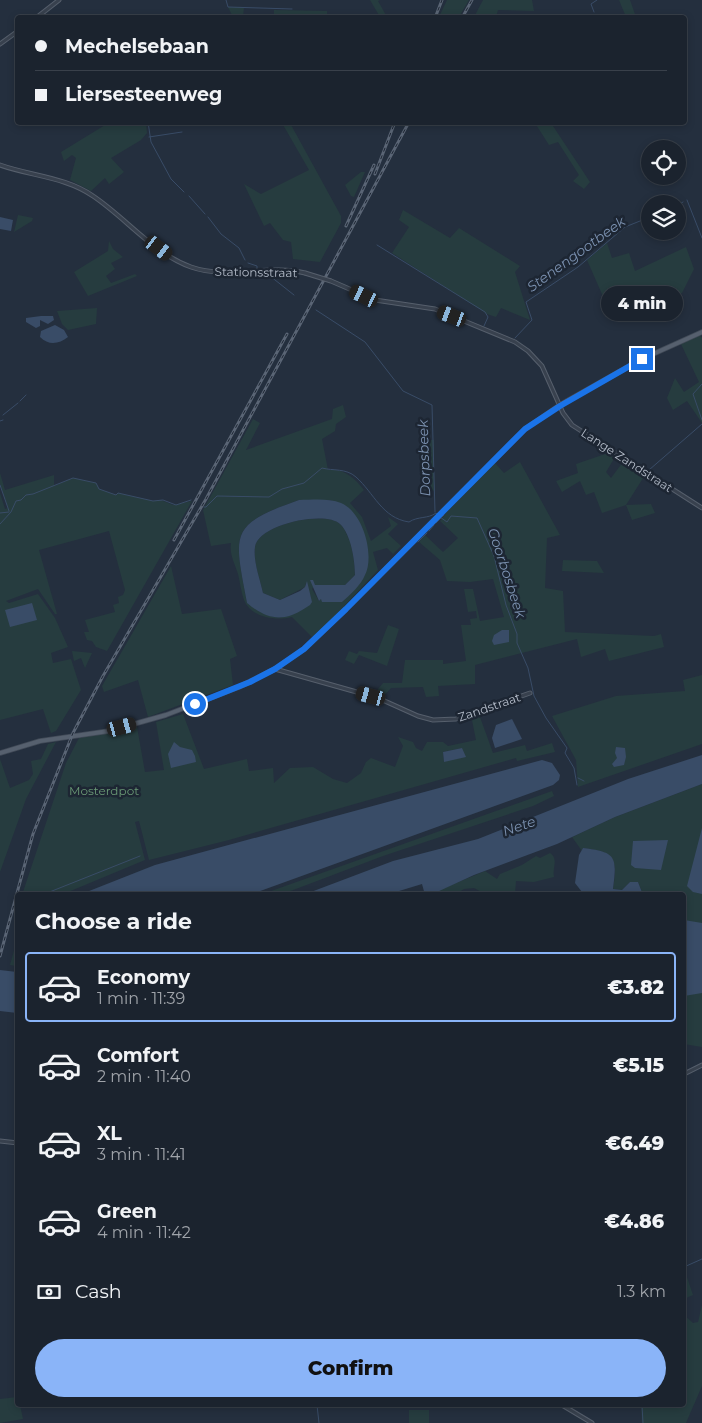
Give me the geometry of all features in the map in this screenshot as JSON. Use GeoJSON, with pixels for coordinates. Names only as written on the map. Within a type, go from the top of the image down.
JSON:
{"type":"FeatureCollection","features":[{"type":"Feature","properties":{"kind":"main road"},"geometry":{"type":"LineString","coordinates":[[0,753],[38,742],[109,730],[166,716],[239,688],[275,669],[304,649],[341,614],[512,440],[539,418],[657,352],[702,332]]}},
{"type":"Feature","properties":{"kind":"street"},"geometry":{"type":"LineString","coordinates":[[40,15],[59,0]]}},
{"type":"Feature","properties":{"kind":"street"},"geometry":{"type":"LineString","coordinates":[[0,44],[15,34]]}},
{"type":"Feature","properties":{"kind":"street","name":"Stationsstraat"},"geometry":{"type":"LineString","coordinates":[[0,165],[67,183],[84,190],[168,254],[193,268],[213,272],[292,271],[305,273],[331,281],[380,301],[434,309],[515,342],[534,356],[542,366],[554,387],[560,406]]}},
{"type":"Feature","properties":{"kind":"street","name":"Lange Zandstraat"},"geometry":{"type":"LineString","coordinates":[[560,406],[572,424],[702,508]]}},
{"type":"Feature","properties":{"kind":"street","name":"Zandstraat"},"geometry":{"type":"LineString","coordinates":[[275,669],[378,698],[418,716],[432,720],[456,719],[530,693]]}},
{"type":"Feature","properties":{"kind":"street"},"geometry":{"type":"LineString","coordinates":[[686,1073],[702,1065]]}},
{"type":"Feature","properties":{"kind":"street"},"geometry":{"type":"LineString","coordinates":[[0,1141],[15,1143]]}},
{"type":"Feature","properties":{"kind":"street"},"geometry":{"type":"LineString","coordinates":[[565,1407],[592,1423]]}},
{"type":"Feature","properties":{"kind":"green space"},"geometry":{"type":"Polygon","coordinates":[[[370,0],[380,0],[378,1],[386,15],[379,15],[370,0]]]}},
{"type":"Feature","properties":{"kind":"green space"},"geometry":{"type":"Polygon","coordinates":[[[447,0],[469,0],[460,15],[440,15],[447,0]]]}},
{"type":"Feature","properties":{"kind":"green space"},"geometry":{"type":"Polygon","coordinates":[[[483,0],[532,0],[534,11],[498,10],[497,15],[475,15],[483,0]]]}},
{"type":"Feature","properties":{"kind":"green space"},"geometry":{"type":"Polygon","coordinates":[[[619,0],[630,0],[635,15],[625,15],[619,0]]]}},
{"type":"Feature","properties":{"kind":"green space"},"geometry":{"type":"Polygon","coordinates":[[[228,7],[244,7],[243,15],[232,15],[228,7]]]}},
{"type":"Feature","properties":{"kind":"green space"},"geometry":{"type":"Polygon","coordinates":[[[274,10],[327,11],[327,15],[274,15],[274,10]]]}},
{"type":"Feature","properties":{"kind":"green space"},"geometry":{"type":"Polygon","coordinates":[[[105,125],[146,125],[147,133],[141,140],[111,158],[124,172],[109,184],[105,178],[91,191],[70,180],[76,158],[72,155],[64,161],[61,152],[105,125]]]}},
{"type":"Feature","properties":{"kind":"green space"},"geometry":{"type":"Polygon","coordinates":[[[283,125],[291,125],[341,216],[341,223],[320,262],[293,259],[291,242],[283,240],[270,223],[264,226],[244,184],[261,194],[309,170],[283,125]]]}},
{"type":"Feature","properties":{"kind":"green space"},"geometry":{"type":"Polygon","coordinates":[[[536,125],[552,125],[590,182],[584,189],[573,181],[579,175],[558,142],[549,145],[536,125]]]}},
{"type":"Feature","properties":{"kind":"green space"},"geometry":{"type":"Polygon","coordinates":[[[361,172],[365,172],[354,197],[351,196],[345,185],[361,172]]]}},
{"type":"Feature","properties":{"kind":"green space"},"geometry":{"type":"Polygon","coordinates":[[[403,210],[450,238],[459,228],[520,266],[515,272],[530,320],[501,308],[496,317],[487,314],[392,253],[409,227],[399,220],[403,210]]]}},
{"type":"Feature","properties":{"kind":"green space"},"geometry":{"type":"Polygon","coordinates":[[[18,215],[33,218],[32,221],[14,232],[18,215]]]}},
{"type":"Feature","properties":{"kind":"green space"},"geometry":{"type":"Polygon","coordinates":[[[109,241],[113,249],[123,257],[111,263],[115,269],[106,276],[111,283],[135,274],[137,276],[88,296],[74,272],[108,251],[109,241]]]}},
{"type":"Feature","properties":{"kind":"green space"},"geometry":{"type":"Polygon","coordinates":[[[607,243],[612,258],[629,253],[635,271],[686,247],[694,269],[682,293],[659,304],[612,317],[587,260],[607,243]]]}},
{"type":"Feature","properties":{"kind":"green space"},"geometry":{"type":"Polygon","coordinates":[[[97,308],[96,324],[68,330],[62,324],[57,311],[97,308]]]}},
{"type":"Feature","properties":{"kind":"green space"},"geometry":{"type":"Polygon","coordinates":[[[700,335],[702,338],[702,423],[687,401],[673,410],[667,398],[675,378],[684,392],[699,382],[681,344],[700,335]]]}},
{"type":"Feature","properties":{"kind":"green space"},"geometry":{"type":"Polygon","coordinates":[[[343,405],[346,417],[336,424],[335,431],[322,439],[328,470],[344,472],[364,490],[350,503],[362,517],[371,541],[391,526],[388,517],[398,524],[388,534],[401,546],[393,554],[387,548],[373,552],[378,570],[334,617],[312,637],[292,617],[279,619],[265,617],[252,611],[247,606],[232,555],[231,543],[211,546],[203,510],[253,419],[260,423],[246,450],[332,419],[333,409],[343,405]],[[299,500],[259,517],[248,525],[242,535],[239,546],[247,603],[265,614],[280,617],[288,616],[295,612],[311,598],[306,583],[305,587],[280,600],[263,593],[256,564],[255,547],[259,539],[268,532],[293,522],[321,518],[340,524],[344,530],[331,500],[299,500]],[[350,541],[355,575],[345,585],[315,585],[312,589],[319,601],[321,599],[342,602],[365,575],[350,541]]]}},
{"type":"Feature","properties":{"kind":"green space"},"geometry":{"type":"Polygon","coordinates":[[[428,440],[434,440],[434,491],[424,484],[429,481],[428,440]]]}},
{"type":"Feature","properties":{"kind":"green space"},"geometry":{"type":"Polygon","coordinates":[[[608,453],[615,457],[606,472],[611,478],[623,462],[645,475],[626,505],[602,513],[594,492],[586,495],[580,481],[562,492],[556,481],[578,473],[576,464],[608,453]]]}},
{"type":"Feature","properties":{"kind":"green space"},"geometry":{"type":"Polygon","coordinates":[[[520,462],[560,535],[547,538],[545,588],[563,591],[565,632],[654,636],[661,634],[664,647],[609,661],[605,649],[581,657],[577,639],[475,665],[475,684],[438,686],[439,696],[426,697],[423,687],[391,688],[382,698],[374,694],[383,683],[402,683],[405,660],[443,660],[443,664],[466,661],[461,625],[471,625],[470,619],[477,618],[476,611],[468,612],[464,589],[473,589],[480,621],[504,617],[493,579],[470,582],[447,581],[440,560],[419,542],[425,535],[443,552],[458,538],[440,521],[446,513],[495,463],[504,473],[520,462]]]}},
{"type":"Feature","properties":{"kind":"green space"},"geometry":{"type":"Polygon","coordinates":[[[0,473],[5,490],[54,475],[54,486],[73,478],[96,483],[99,489],[116,495],[118,493],[153,501],[161,500],[173,505],[192,501],[107,651],[96,647],[92,641],[87,640],[84,632],[89,632],[85,620],[115,612],[113,605],[119,603],[118,597],[123,595],[125,590],[109,531],[39,550],[57,614],[55,614],[38,589],[6,601],[9,603],[38,594],[55,618],[68,647],[51,653],[53,663],[71,659],[81,690],[56,731],[51,733],[43,709],[0,720],[0,493],[5,509],[8,508],[0,484],[0,473]]]}},
{"type":"Feature","properties":{"kind":"green space"},"geometry":{"type":"Polygon","coordinates":[[[651,504],[655,513],[632,520],[626,505],[651,504]]]}},
{"type":"Feature","properties":{"kind":"green space"},"geometry":{"type":"Polygon","coordinates":[[[563,560],[597,561],[604,573],[562,571],[563,560]]]}},
{"type":"Feature","properties":{"kind":"green space"},"geometry":{"type":"Polygon","coordinates":[[[171,566],[182,614],[221,609],[237,656],[230,659],[233,685],[148,717],[138,680],[104,692],[102,686],[171,566]]]}},
{"type":"Feature","properties":{"kind":"green space"},"geometry":{"type":"Polygon","coordinates":[[[388,625],[399,629],[387,666],[359,655],[354,664],[345,660],[349,651],[357,654],[359,651],[377,653],[388,625]]]}},
{"type":"Feature","properties":{"kind":"green space"},"geometry":{"type":"Polygon","coordinates":[[[72,651],[92,653],[85,668],[81,658],[74,661],[72,651]]]}},
{"type":"Feature","properties":{"kind":"green space"},"geometry":{"type":"Polygon","coordinates":[[[702,675],[702,744],[578,787],[576,760],[552,716],[616,696],[685,691],[683,680],[702,675]]]}},
{"type":"Feature","properties":{"kind":"green space","name":"Mosterdpot"},"geometry":{"type":"Polygon","coordinates":[[[183,714],[204,769],[247,759],[249,771],[273,768],[274,783],[290,768],[313,767],[333,779],[347,783],[361,773],[366,762],[371,758],[395,767],[403,746],[398,737],[413,742],[416,748],[422,751],[427,742],[443,742],[448,746],[476,740],[472,720],[480,717],[493,753],[525,745],[527,751],[552,743],[555,752],[517,761],[516,758],[229,840],[149,860],[139,821],[135,822],[145,860],[68,892],[23,892],[66,763],[79,738],[137,727],[145,772],[164,770],[156,722],[183,714]],[[462,748],[443,752],[444,762],[462,748]]]}},
{"type":"Feature","properties":{"kind":"green space"},"geometry":{"type":"Polygon","coordinates":[[[56,742],[26,799],[0,872],[0,759],[10,788],[29,780],[33,774],[31,761],[41,759],[48,744],[56,742]]]}},
{"type":"Feature","properties":{"kind":"green space"},"geometry":{"type":"Polygon","coordinates":[[[702,784],[702,1047],[686,1044],[686,892],[642,892],[638,882],[630,882],[622,890],[613,889],[615,870],[612,858],[594,850],[583,848],[582,851],[572,837],[615,817],[702,784]]]}},
{"type":"Feature","properties":{"kind":"green space"},"geometry":{"type":"Polygon","coordinates":[[[552,791],[554,796],[533,806],[383,856],[288,892],[268,892],[552,791]]]}},
{"type":"Feature","properties":{"kind":"green space"},"geometry":{"type":"Polygon","coordinates":[[[550,853],[553,855],[555,861],[554,877],[534,882],[516,881],[515,892],[481,892],[474,888],[464,889],[459,892],[434,892],[485,871],[497,879],[500,874],[522,865],[536,856],[540,858],[550,853]]]}},
{"type":"Feature","properties":{"kind":"green space"},"geometry":{"type":"Polygon","coordinates":[[[15,947],[15,966],[10,965],[15,947]]]}},
{"type":"Feature","properties":{"kind":"green space"},"geometry":{"type":"Polygon","coordinates":[[[686,1274],[693,1295],[686,1298],[686,1274]]]}},
{"type":"Feature","properties":{"kind":"green space"},"geometry":{"type":"Polygon","coordinates":[[[702,1305],[702,1386],[686,1423],[642,1423],[641,1407],[686,1407],[686,1317],[693,1323],[698,1322],[702,1305]]]}},
{"type":"Feature","properties":{"kind":"green space"},"geometry":{"type":"Polygon","coordinates":[[[15,1397],[15,1407],[20,1407],[23,1419],[0,1423],[0,1399],[15,1397]]]}},
{"type":"Feature","properties":{"kind":"green space"},"geometry":{"type":"Polygon","coordinates":[[[409,1410],[429,1410],[429,1423],[409,1423],[409,1410]]]}},
{"type":"Feature","properties":{"kind":"water"},"geometry":{"type":"Polygon","coordinates":[[[0,217],[13,220],[11,231],[0,229],[0,217]]]}},
{"type":"Feature","properties":{"kind":"water"},"geometry":{"type":"Polygon","coordinates":[[[53,316],[54,320],[48,324],[40,320],[40,326],[36,328],[26,322],[26,318],[53,316]]]}},
{"type":"Feature","properties":{"kind":"water"},"geometry":{"type":"Polygon","coordinates":[[[55,325],[64,330],[68,337],[61,341],[50,343],[40,337],[41,331],[55,325]]]}},
{"type":"Feature","properties":{"kind":"water"},"geometry":{"type":"Polygon","coordinates":[[[299,500],[331,500],[349,508],[361,524],[365,535],[368,546],[368,567],[361,582],[342,602],[322,602],[321,599],[319,601],[310,580],[313,580],[315,585],[345,585],[355,575],[352,548],[344,528],[332,520],[321,518],[293,522],[268,532],[259,539],[255,547],[256,564],[263,593],[280,600],[300,591],[305,587],[307,581],[312,602],[302,610],[286,617],[271,617],[247,603],[239,546],[242,535],[248,525],[259,517],[299,500]]]}},
{"type":"Feature","properties":{"kind":"water"},"geometry":{"type":"Polygon","coordinates":[[[32,603],[37,620],[10,627],[5,610],[32,603]]]}},
{"type":"Feature","properties":{"kind":"water"},"geometry":{"type":"Polygon","coordinates":[[[502,630],[509,630],[509,642],[494,645],[492,641],[494,635],[502,630]]]}},
{"type":"Feature","properties":{"kind":"water"},"geometry":{"type":"Polygon","coordinates":[[[512,719],[522,739],[495,748],[492,738],[496,725],[512,719]]]}},
{"type":"Feature","properties":{"kind":"water"},"geometry":{"type":"Polygon","coordinates":[[[174,742],[180,747],[192,750],[196,762],[171,768],[168,754],[174,742]]]}},
{"type":"Feature","properties":{"kind":"water"},"geometry":{"type":"Polygon","coordinates":[[[616,747],[625,748],[626,757],[624,765],[614,767],[612,764],[617,758],[615,753],[616,747]]]}},
{"type":"Feature","properties":{"kind":"water"},"geometry":{"type":"Polygon","coordinates":[[[462,748],[466,757],[444,762],[443,752],[462,748]]]}},
{"type":"Feature","properties":{"kind":"water","name":"Nete"},"geometry":{"type":"Polygon","coordinates":[[[702,755],[702,784],[615,817],[557,844],[474,875],[437,892],[424,892],[422,884],[396,892],[311,892],[393,861],[478,839],[628,779],[702,755]]]}},
{"type":"Feature","properties":{"kind":"water"},"geometry":{"type":"Polygon","coordinates":[[[542,760],[552,763],[560,775],[559,780],[553,785],[257,892],[87,892],[155,865],[542,760]]]}},
{"type":"Feature","properties":{"kind":"water"},"geometry":{"type":"Polygon","coordinates":[[[702,828],[702,894],[693,892],[687,886],[702,828]]]}},
{"type":"Feature","properties":{"kind":"water"},"geometry":{"type":"Polygon","coordinates":[[[668,840],[661,870],[635,868],[631,865],[633,841],[668,840]]]}},
{"type":"Feature","properties":{"kind":"water"},"geometry":{"type":"Polygon","coordinates":[[[583,848],[608,854],[612,858],[615,870],[613,889],[622,890],[630,882],[638,882],[642,892],[582,892],[575,883],[579,855],[583,848]]]}},
{"type":"Feature","properties":{"kind":"water"},"geometry":{"type":"Polygon","coordinates":[[[686,920],[702,923],[702,993],[686,996],[686,920]]]}},
{"type":"Feature","properties":{"kind":"water"},"geometry":{"type":"Polygon","coordinates":[[[0,970],[15,972],[15,1013],[0,1011],[0,970]]]}},
{"type":"Feature","properties":{"kind":"waterway"},"geometry":{"type":"LineString","coordinates":[[226,0],[228,7],[292,9]]}},
{"type":"Feature","properties":{"kind":"waterway"},"geometry":{"type":"LineString","coordinates":[[594,12],[591,4],[597,0]]}},
{"type":"Feature","properties":{"kind":"waterway","name":"Dorpsbeek"},"geometry":{"type":"LineString","coordinates":[[148,125],[151,142],[171,179],[184,192]]}},
{"type":"Feature","properties":{"kind":"waterway"},"geometry":{"type":"LineString","coordinates":[[149,137],[182,132]]}},
{"type":"Feature","properties":{"kind":"waterway","name":"Dorpsbeek"},"geometry":{"type":"LineString","coordinates":[[189,196],[205,214]]}},
{"type":"Feature","properties":{"kind":"waterway","name":"Stenengootbeek"},"geometry":{"type":"LineString","coordinates":[[687,200],[702,238]]}},
{"type":"Feature","properties":{"kind":"waterway","name":"Dorpsbeek"},"geometry":{"type":"LineString","coordinates":[[208,217],[221,234],[239,248],[245,260]]}},
{"type":"Feature","properties":{"kind":"waterway","name":"Stenengootbeek"},"geometry":{"type":"LineString","coordinates":[[515,338],[532,320],[526,302],[578,267],[625,227],[641,221]]}},
{"type":"Feature","properties":{"kind":"waterway","name":"Stenengootbeek"},"geometry":{"type":"LineString","coordinates":[[377,245],[485,312],[488,317],[484,326]]}},
{"type":"Feature","properties":{"kind":"waterway","name":"Dorpsbeek"},"geometry":{"type":"LineString","coordinates":[[248,263],[257,266],[257,269]]}},
{"type":"Feature","properties":{"kind":"waterway","name":"Dorpsbeek"},"geometry":{"type":"LineString","coordinates":[[257,274],[270,276],[294,295]]}},
{"type":"Feature","properties":{"kind":"waterway","name":"Dorpsbeek"},"geometry":{"type":"LineString","coordinates":[[316,310],[365,342],[403,391],[432,405],[435,512]]}},
{"type":"Feature","properties":{"kind":"waterway"},"geometry":{"type":"LineString","coordinates":[[702,384],[693,394],[702,420]]}},
{"type":"Feature","properties":{"kind":"waterway"},"geometry":{"type":"LineString","coordinates":[[20,401],[26,395]]}},
{"type":"Feature","properties":{"kind":"waterway"},"geometry":{"type":"LineString","coordinates":[[3,415],[18,403]]}},
{"type":"Feature","properties":{"kind":"waterway"},"geometry":{"type":"LineString","coordinates":[[649,470],[702,424]]}},
{"type":"Feature","properties":{"kind":"waterway","name":"Goorbosbeek"},"geometry":{"type":"LineString","coordinates":[[204,507],[217,496],[269,497],[282,489],[304,483],[322,468],[352,474],[385,510],[400,520],[409,522],[437,514]]}},
{"type":"Feature","properties":{"kind":"waterway","name":"Goorbosbeek"},"geometry":{"type":"LineString","coordinates":[[0,524],[11,512],[16,501],[21,500],[26,495],[73,478],[96,483],[99,489],[116,495],[118,493],[153,501],[163,500],[176,505],[191,500]]}},
{"type":"Feature","properties":{"kind":"waterway"},"geometry":{"type":"LineString","coordinates":[[0,485],[9,511]]}},
{"type":"Feature","properties":{"kind":"waterway","name":"Goorbosbeek"},"geometry":{"type":"LineString","coordinates":[[0,513],[9,512]]}},
{"type":"Feature","properties":{"kind":"waterway","name":"Goorbosbeek"},"geometry":{"type":"LineString","coordinates":[[436,523],[444,515]]}},
{"type":"Feature","properties":{"kind":"waterway","name":"Goorbosbeek"},"geometry":{"type":"LineString","coordinates":[[440,517],[447,522],[451,516],[477,518],[494,556],[506,605],[517,634],[517,643],[528,668],[534,696],[546,718],[567,748],[565,753],[574,768],[577,785]]}},
{"type":"Feature","properties":{"kind":"waterway"},"geometry":{"type":"LineString","coordinates":[[429,531],[434,525]]}},
{"type":"Feature","properties":{"kind":"waterway"},"geometry":{"type":"LineString","coordinates":[[418,542],[427,533]]}},
{"type":"Feature","properties":{"kind":"waterway"},"geometry":{"type":"LineString","coordinates":[[578,778],[584,781]]}},
{"type":"Feature","properties":{"kind":"waterway"},"geometry":{"type":"LineString","coordinates":[[50,892],[140,856]]}},
{"type":"Feature","properties":{"kind":"waterway"},"geometry":{"type":"LineString","coordinates":[[686,1266],[702,1259]]}},
{"type":"Feature","properties":{"kind":"waterway"},"geometry":{"type":"LineString","coordinates":[[317,1407],[319,1423]]}},
{"type":"Feature","properties":{"kind":"waterway"},"geometry":{"type":"LineString","coordinates":[[642,1407],[643,1423]]}},
{"type":"Feature","properties":{"kind":"railway"},"geometry":{"type":"LineString","coordinates":[[436,15],[442,0]]}},
{"type":"Feature","properties":{"kind":"railway"},"geometry":{"type":"LineString","coordinates":[[464,15],[472,0]]}},
{"type":"Feature","properties":{"kind":"railway"},"geometry":{"type":"LineString","coordinates":[[375,174],[394,125]]}},
{"type":"Feature","properties":{"kind":"railway"},"geometry":{"type":"LineString","coordinates":[[17,892],[33,834],[73,733],[103,676],[206,499],[407,125]]}},
{"type":"Feature","properties":{"kind":"railway"},"geometry":{"type":"LineString","coordinates":[[346,226],[374,165]]}},
{"type":"Feature","properties":{"kind":"railway"},"geometry":{"type":"LineString","coordinates":[[174,540],[287,334]]}},
{"type":"Feature","properties":{"kind":"railway"},"geometry":{"type":"LineString","coordinates":[[0,956],[15,901]]}},
{"type":"Feature","properties":{"kind":"route"},"geometry":{"type":"LineString","coordinates":[[195,704],[239,688],[275,669],[304,649],[346,609],[512,440],[539,418],[642,359]]}}]}
